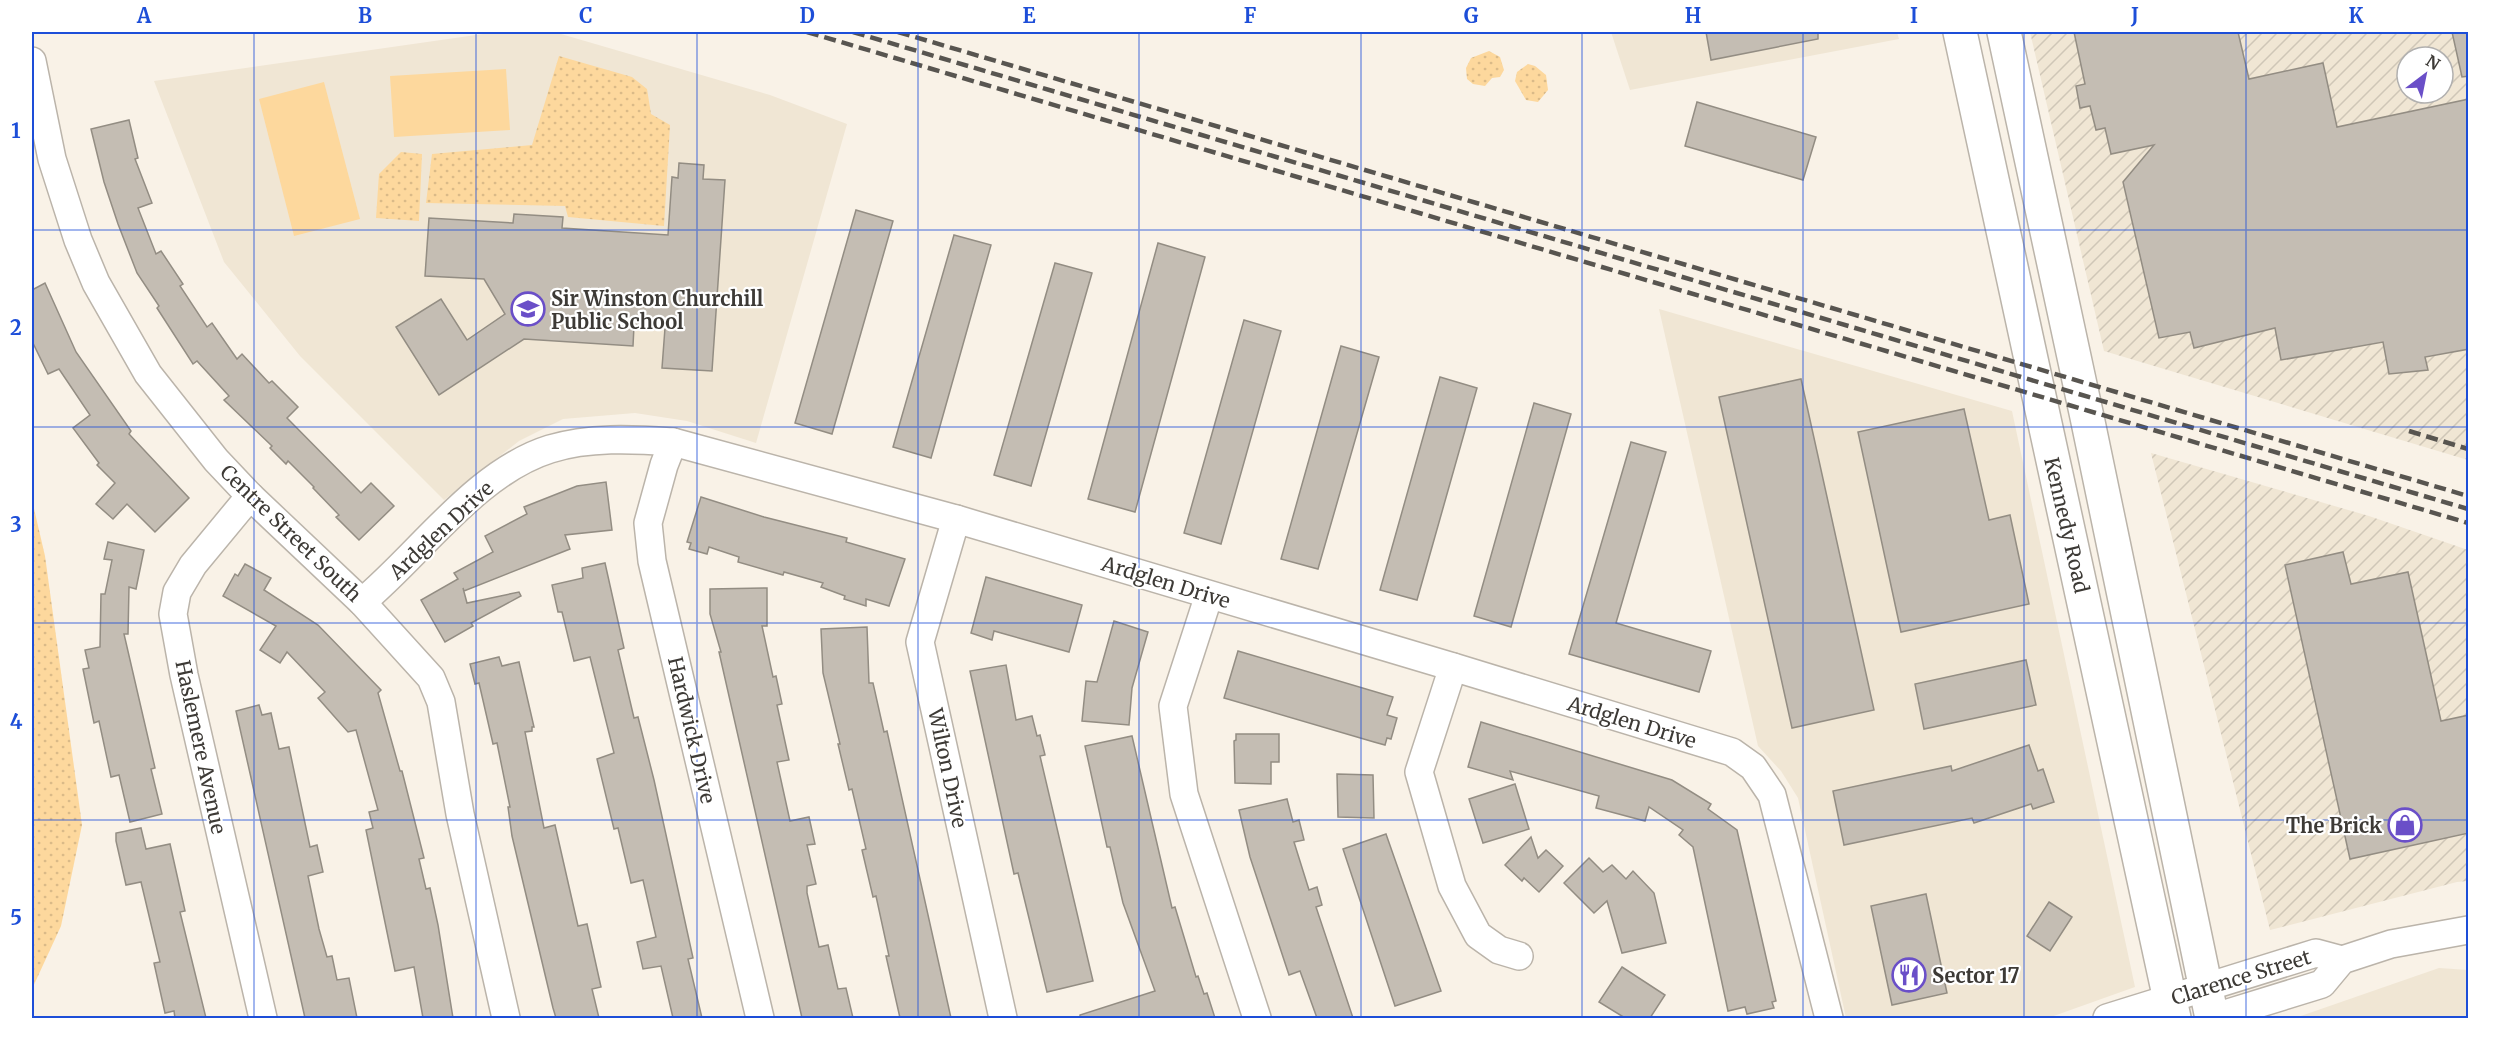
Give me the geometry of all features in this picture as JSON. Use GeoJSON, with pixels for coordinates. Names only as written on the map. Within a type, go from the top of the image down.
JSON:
{"type":"FeatureCollection","features":[{"type":"Feature","properties":{"kind":"main road","name":"Kennedy Road"},"geometry":{"type":"LineString","coordinates":[[1959,32],[2172,1009]]}},
{"type":"Feature","properties":{"kind":"main road","name":"Kennedy Road"},"geometry":{"type":"LineString","coordinates":[[2004,32],[2210,1008]]}},
{"type":"Feature","properties":{"kind":"street","name":"Centre Street South"},"geometry":{"type":"LineString","coordinates":[[32,61],[52,159],[78,240],[96,283],[148,374],[190,429],[250,496],[362,602],[431,678],[441,702],[460,814],[506,1018]]}},
{"type":"Feature","properties":{"kind":"street","name":"Ardglen Drive"},"geometry":{"type":"LineString","coordinates":[[362,602],[458,510],[509,469],[549,449],[591,441],[633,439],[673,442],[956,519],[1453,666],[1732,752],[1753,766],[1772,795],[1829,1018]]}},
{"type":"Feature","properties":{"kind":"street","name":"Hardwick Drive"},"geometry":{"type":"LineString","coordinates":[[673,442],[664,465],[648,523],[652,561],[760,1018]]}},
{"type":"Feature","properties":{"kind":"street","name":"Haslemere Avenue"},"geometry":{"type":"LineString","coordinates":[[250,496],[193,565],[177,592],[174,614],[187,686],[262,1018]]}},
{"type":"Feature","properties":{"kind":"street","name":"Wilton Drive"},"geometry":{"type":"LineString","coordinates":[[956,519],[920,642],[1003,1018]]}},
{"type":"Feature","properties":{"kind":"street"},"geometry":{"type":"LineString","coordinates":[[1209,595],[1173,706],[1184,794],[1257,1018]]}},
{"type":"Feature","properties":{"kind":"street"},"geometry":{"type":"LineString","coordinates":[[1453,666],[1419,772],[1452,886],[1478,935],[1499,950],[1519,956]]}},
{"type":"Feature","properties":{"kind":"street","name":"Clarence Street"},"geometry":{"type":"LineString","coordinates":[[2107,1018],[2172,1009],[2210,1008],[2316,953],[2342,960],[2391,944],[2469,930]]}},
{"type":"Feature","properties":{"kind":"shaded area","name":"Sir Winston Churchill Public School"},"geometry":{"type":"Polygon","coordinates":[[[497,32],[561,34],[770,95],[847,124],[756,443],[687,421],[635,413],[563,419],[519,441],[444,500],[300,356],[224,262],[154,81],[497,32]]]}},
{"type":"Feature","properties":{"kind":"shaded area"},"geometry":{"type":"Polygon","coordinates":[[[1611,32],[1897,32],[1899,39],[1630,90],[1611,32]]]}},
{"type":"Feature","properties":{"kind":"shaded area"},"geometry":{"type":"Polygon","coordinates":[[[2030,32],[2468,32],[2468,460],[2104,351],[2030,32]]]}},
{"type":"Feature","properties":{"kind":"shaded area"},"geometry":{"type":"Polygon","coordinates":[[[1489,51],[1500,57],[1504,70],[1500,77],[1492,78],[1485,86],[1473,84],[1467,79],[1466,68],[1471,58],[1489,51]]]}},
{"type":"Feature","properties":{"kind":"shaded area"},"geometry":{"type":"Polygon","coordinates":[[[559,56],[632,77],[647,89],[651,114],[670,125],[664,226],[568,217],[565,206],[426,203],[432,154],[532,145],[559,56]]]}},
{"type":"Feature","properties":{"kind":"shaded area"},"geometry":{"type":"Polygon","coordinates":[[[1528,64],[1535,66],[1546,75],[1548,90],[1538,102],[1526,100],[1515,81],[1517,72],[1528,64]]]}},
{"type":"Feature","properties":{"kind":"shaded area"},"geometry":{"type":"Polygon","coordinates":[[[506,69],[510,130],[394,137],[390,76],[506,69]]]}},
{"type":"Feature","properties":{"kind":"shaded area"},"geometry":{"type":"Polygon","coordinates":[[[324,82],[360,219],[294,236],[259,99],[324,82]]]}},
{"type":"Feature","properties":{"kind":"shaded area"},"geometry":{"type":"Polygon","coordinates":[[[401,152],[422,154],[419,221],[376,218],[379,174],[401,152]]]}},
{"type":"Feature","properties":{"kind":"shaded area"},"geometry":{"type":"Polygon","coordinates":[[[1659,309],[2012,411],[2135,987],[2048,1018],[1846,1018],[1798,798],[1781,771],[1758,746],[1659,309]]]}},
{"type":"Feature","properties":{"kind":"shaded area"},"geometry":{"type":"Polygon","coordinates":[[[2151,453],[2369,516],[2468,550],[2468,881],[2270,930],[2151,453]]]}},
{"type":"Feature","properties":{"kind":"shaded area"},"geometry":{"type":"Polygon","coordinates":[[[32,500],[45,556],[82,825],[61,926],[32,989],[32,500]]]}},
{"type":"Feature","properties":{"kind":"shaded area"},"geometry":{"type":"Polygon","coordinates":[[[2439,968],[2468,970],[2468,1018],[2295,1018],[2439,968]]]}},
{"type":"Feature","properties":{"kind":"building"},"geometry":{"type":"Polygon","coordinates":[[[1706,32],[1818,32],[1818,39],[1711,60],[1706,32]]]}},
{"type":"Feature","properties":{"kind":"building"},"geometry":{"type":"Polygon","coordinates":[[[2074,32],[2238,32],[2249,79],[2323,63],[2337,127],[2441,105],[2455,105],[2455,102],[2469,99],[2469,349],[2425,357],[2428,370],[2389,374],[2383,342],[2281,360],[2275,328],[2194,348],[2190,332],[2159,338],[2123,182],[2154,145],[2111,154],[2105,128],[2096,130],[2090,106],[2080,108],[2076,86],[2085,84],[2074,32]]]}},
{"type":"Feature","properties":{"kind":"building"},"geometry":{"type":"Polygon","coordinates":[[[2452,32],[2469,32],[2469,76],[2462,77],[2452,32]]]}},
{"type":"Feature","properties":{"kind":"building"},"geometry":{"type":"Polygon","coordinates":[[[1697,102],[1816,137],[1803,180],[1685,146],[1697,102]]]}},
{"type":"Feature","properties":{"kind":"building"},"geometry":{"type":"Polygon","coordinates":[[[129,120],[138,158],[135,159],[152,203],[138,208],[156,254],[161,251],[183,284],[180,286],[207,327],[212,323],[237,359],[242,354],[269,383],[272,381],[298,407],[287,418],[361,493],[371,483],[394,506],[359,540],[336,517],[339,515],[314,487],[288,461],[286,464],[270,448],[272,446],[224,400],[229,396],[197,361],[193,364],[137,273],[104,182],[91,129],[129,120]]]}},
{"type":"Feature","properties":{"kind":"building"},"geometry":{"type":"Polygon","coordinates":[[[679,163],[704,165],[703,179],[725,180],[712,371],[662,368],[665,328],[634,326],[633,346],[524,339],[439,395],[396,327],[441,299],[467,340],[505,314],[484,279],[425,276],[429,218],[513,223],[514,214],[563,217],[562,228],[668,235],[672,177],[678,178],[679,163]]]}},
{"type":"Feature","properties":{"kind":"building"},"geometry":{"type":"Polygon","coordinates":[[[856,210],[893,221],[832,434],[795,423],[856,210]]]}},
{"type":"Feature","properties":{"kind":"building"},"geometry":{"type":"Polygon","coordinates":[[[954,235],[991,245],[931,458],[893,447],[954,235]]]}},
{"type":"Feature","properties":{"kind":"building"},"geometry":{"type":"Polygon","coordinates":[[[1158,243],[1205,257],[1135,512],[1088,499],[1158,243]]]}},
{"type":"Feature","properties":{"kind":"building"},"geometry":{"type":"Polygon","coordinates":[[[1055,263],[1092,273],[1031,486],[994,475],[1055,263]]]}},
{"type":"Feature","properties":{"kind":"building"},"geometry":{"type":"Polygon","coordinates":[[[45,283],[76,352],[131,431],[129,434],[189,498],[155,532],[127,504],[113,519],[96,504],[115,483],[97,465],[99,463],[73,428],[90,415],[59,369],[48,374],[32,341],[32,290],[45,283]]]}},
{"type":"Feature","properties":{"kind":"building"},"geometry":{"type":"Polygon","coordinates":[[[1244,320],[1281,331],[1221,544],[1184,533],[1244,320]]]}},
{"type":"Feature","properties":{"kind":"building"},"geometry":{"type":"Polygon","coordinates":[[[1341,346],[1379,357],[1318,569],[1281,559],[1341,346]]]}},
{"type":"Feature","properties":{"kind":"building"},"geometry":{"type":"Polygon","coordinates":[[[1440,377],[1477,388],[1417,600],[1380,590],[1440,377]]]}},
{"type":"Feature","properties":{"kind":"building"},"geometry":{"type":"Polygon","coordinates":[[[1801,379],[1874,710],[1792,728],[1719,397],[1801,379]]]}},
{"type":"Feature","properties":{"kind":"building"},"geometry":{"type":"Polygon","coordinates":[[[1534,403],[1571,414],[1511,627],[1474,616],[1534,403]]]}},
{"type":"Feature","properties":{"kind":"building"},"geometry":{"type":"Polygon","coordinates":[[[1964,409],[1989,520],[2010,515],[2029,604],[1901,632],[1858,432],[1964,409]]]}},
{"type":"Feature","properties":{"kind":"building"},"geometry":{"type":"Polygon","coordinates":[[[1631,442],[1666,452],[1616,623],[1711,651],[1699,692],[1569,654],[1631,442]]]}},
{"type":"Feature","properties":{"kind":"building"},"geometry":{"type":"Polygon","coordinates":[[[606,482],[612,530],[565,535],[570,549],[464,591],[463,588],[467,603],[519,592],[521,596],[471,623],[473,626],[445,642],[421,600],[458,579],[454,573],[493,552],[485,536],[527,514],[524,507],[577,486],[606,482]]]}},
{"type":"Feature","properties":{"kind":"building"},"geometry":{"type":"Polygon","coordinates":[[[701,497],[764,517],[847,538],[846,542],[905,559],[889,606],[866,599],[866,606],[844,599],[845,596],[821,587],[823,583],[784,572],[783,575],[738,562],[739,557],[709,547],[707,554],[689,549],[691,543],[687,542],[701,497]]]}},
{"type":"Feature","properties":{"kind":"building"},"geometry":{"type":"Polygon","coordinates":[[[108,542],[144,550],[136,589],[129,587],[128,634],[124,634],[155,768],[151,769],[162,814],[130,822],[119,775],[111,777],[99,721],[94,723],[83,669],[89,668],[85,650],[100,647],[101,594],[105,594],[112,560],[104,559],[108,542]]]}},
{"type":"Feature","properties":{"kind":"building"},"geometry":{"type":"Polygon","coordinates":[[[2343,552],[2351,584],[2408,572],[2441,721],[2469,715],[2469,833],[2350,859],[2285,565],[2343,552]]]}},
{"type":"Feature","properties":{"kind":"building"},"geometry":{"type":"Polygon","coordinates":[[[605,563],[624,648],[618,650],[634,718],[638,717],[654,780],[693,958],[688,959],[702,1018],[673,1018],[661,966],[643,969],[637,942],[656,937],[643,880],[631,883],[618,828],[614,829],[597,759],[614,753],[590,657],[574,661],[562,612],[558,612],[552,585],[583,578],[582,568],[605,563]]]}},
{"type":"Feature","properties":{"kind":"building"},"geometry":{"type":"Polygon","coordinates":[[[245,564],[271,578],[264,590],[318,625],[381,690],[378,693],[400,771],[402,771],[424,858],[419,859],[426,889],[430,888],[438,925],[453,1018],[423,1018],[414,967],[395,971],[366,830],[373,828],[369,812],[378,810],[356,730],[348,732],[318,698],[325,692],[287,652],[280,663],[260,650],[276,626],[223,596],[235,574],[238,576],[245,564]]]}},
{"type":"Feature","properties":{"kind":"building"},"geometry":{"type":"Polygon","coordinates":[[[986,577],[1082,605],[1069,652],[994,631],[992,640],[971,633],[986,577]]]}},
{"type":"Feature","properties":{"kind":"building"},"geometry":{"type":"Polygon","coordinates":[[[767,588],[767,626],[762,626],[773,677],[776,676],[782,704],[777,705],[789,760],[777,762],[790,821],[809,817],[815,844],[807,845],[816,884],[807,886],[807,893],[819,947],[828,945],[838,989],[846,988],[853,1018],[802,1018],[719,652],[721,652],[710,614],[710,589],[767,588]]]}},
{"type":"Feature","properties":{"kind":"building"},"geometry":{"type":"Polygon","coordinates":[[[1114,621],[1148,632],[1132,688],[1129,725],[1082,721],[1086,681],[1097,682],[1114,621]]]}},
{"type":"Feature","properties":{"kind":"building"},"geometry":{"type":"Polygon","coordinates":[[[867,627],[869,683],[873,683],[884,732],[887,731],[951,1018],[900,1018],[876,896],[873,897],[862,850],[866,849],[852,789],[849,790],[838,744],[840,744],[823,673],[821,629],[867,627]]]}},
{"type":"Feature","properties":{"kind":"building"},"geometry":{"type":"Polygon","coordinates":[[[1238,651],[1393,697],[1387,715],[1397,718],[1391,739],[1387,738],[1385,745],[1224,698],[1238,651]]]}},
{"type":"Feature","properties":{"kind":"building"},"geometry":{"type":"Polygon","coordinates":[[[499,657],[502,666],[519,662],[534,727],[532,731],[525,732],[544,828],[555,825],[578,926],[587,924],[601,987],[592,989],[599,1018],[556,1018],[553,1008],[512,836],[508,807],[510,807],[497,743],[493,744],[479,683],[475,684],[470,664],[499,657]]]}},
{"type":"Feature","properties":{"kind":"building"},"geometry":{"type":"Polygon","coordinates":[[[2026,660],[2036,705],[1924,729],[1915,684],[2026,660]]]}},
{"type":"Feature","properties":{"kind":"building"},"geometry":{"type":"Polygon","coordinates":[[[1006,665],[1016,720],[1032,716],[1037,736],[1040,735],[1045,755],[1040,756],[1093,981],[1047,992],[1018,873],[1014,874],[970,671],[1006,665]]]}},
{"type":"Feature","properties":{"kind":"building"},"geometry":{"type":"Polygon","coordinates":[[[259,705],[262,715],[271,713],[279,749],[289,747],[310,847],[317,845],[323,872],[308,876],[319,929],[327,957],[332,956],[337,980],[349,978],[357,1018],[305,1018],[236,711],[259,705]]]}},
{"type":"Feature","properties":{"kind":"building"},"geometry":{"type":"Polygon","coordinates":[[[1481,722],[1672,780],[1711,804],[1708,809],[1737,830],[1776,1001],[1772,1002],[1774,1008],[1747,1014],[1745,1007],[1728,1011],[1693,847],[1679,835],[1683,830],[1649,807],[1645,821],[1596,808],[1599,796],[1510,771],[1513,780],[1468,767],[1481,722]]]}},
{"type":"Feature","properties":{"kind":"building"},"geometry":{"type":"Polygon","coordinates":[[[1236,734],[1279,734],[1279,762],[1271,762],[1271,784],[1235,783],[1234,741],[1236,734]]]}},
{"type":"Feature","properties":{"kind":"building"},"geometry":{"type":"Polygon","coordinates":[[[1132,736],[1172,908],[1175,907],[1196,977],[1198,976],[1204,994],[1207,993],[1215,1018],[1080,1018],[1080,1015],[1155,991],[1123,903],[1110,847],[1107,847],[1085,746],[1132,736]]]}},
{"type":"Feature","properties":{"kind":"building"},"geometry":{"type":"Polygon","coordinates":[[[2029,745],[2038,771],[2043,769],[2054,802],[2033,809],[2031,804],[1974,823],[1972,818],[1844,845],[1833,791],[1951,766],[1952,771],[2029,745]]]}},
{"type":"Feature","properties":{"kind":"building"},"geometry":{"type":"Polygon","coordinates":[[[1337,774],[1373,775],[1374,818],[1338,817],[1337,774]]]}},
{"type":"Feature","properties":{"kind":"building"},"geometry":{"type":"Polygon","coordinates":[[[1515,784],[1529,829],[1483,843],[1469,799],[1515,784]]]}},
{"type":"Feature","properties":{"kind":"building"},"geometry":{"type":"Polygon","coordinates":[[[1287,799],[1293,822],[1299,820],[1304,840],[1294,842],[1309,890],[1317,887],[1322,905],[1316,907],[1353,1018],[1317,1018],[1300,971],[1289,975],[1250,857],[1239,810],[1287,799]]]}},
{"type":"Feature","properties":{"kind":"building"},"geometry":{"type":"Polygon","coordinates":[[[141,828],[146,849],[170,844],[185,911],[180,912],[206,1018],[175,1018],[174,1011],[165,1013],[154,963],[160,962],[141,882],[126,885],[116,841],[116,833],[141,828]]]}},
{"type":"Feature","properties":{"kind":"building"},"geometry":{"type":"Polygon","coordinates":[[[1386,834],[1441,991],[1395,1006],[1343,849],[1386,834]]]}},
{"type":"Feature","properties":{"kind":"building"},"geometry":{"type":"Polygon","coordinates":[[[1531,837],[1538,858],[1546,850],[1563,866],[1539,892],[1524,878],[1522,881],[1505,865],[1531,837]]]}},
{"type":"Feature","properties":{"kind":"building"},"geometry":{"type":"Polygon","coordinates":[[[1589,858],[1603,872],[1612,865],[1626,879],[1633,871],[1654,893],[1666,943],[1622,953],[1607,901],[1594,913],[1564,883],[1589,858]]]}},
{"type":"Feature","properties":{"kind":"building"},"geometry":{"type":"Polygon","coordinates":[[[1926,894],[1947,993],[1892,1005],[1871,906],[1926,894]]]}},
{"type":"Feature","properties":{"kind":"building"},"geometry":{"type":"Polygon","coordinates":[[[2049,902],[2072,917],[2050,951],[2027,936],[2049,902]]]}},
{"type":"Feature","properties":{"kind":"building"},"geometry":{"type":"Polygon","coordinates":[[[1622,967],[1665,995],[1650,1018],[1625,1018],[1599,1002],[1622,967]]]}},
{"type":"Feature","properties":{"kind":"railway"},"geometry":{"type":"LineString","coordinates":[[807,32],[2468,523]]}},
{"type":"Feature","properties":{"kind":"railway"},"geometry":{"type":"LineString","coordinates":[[853,32],[2468,509]]}},
{"type":"Feature","properties":{"kind":"railway"},"geometry":{"type":"LineString","coordinates":[[898,32],[2468,496]]}},
{"type":"Feature","properties":{"kind":"railway"},"geometry":{"type":"LineString","coordinates":[[2409,431],[2468,449]]}},
{"type":"Feature","properties":{"kind":"place","name":"Sir Winston Churchill Public School"},"geometry":{"type":"Point","coordinates":[528,309]}},
{"type":"Feature","properties":{"kind":"place","name":"The Brick"},"geometry":{"type":"Point","coordinates":[2405,825]}},
{"type":"Feature","properties":{"kind":"place","name":"Sector 17"},"geometry":{"type":"Point","coordinates":[1909,975]}}]}
